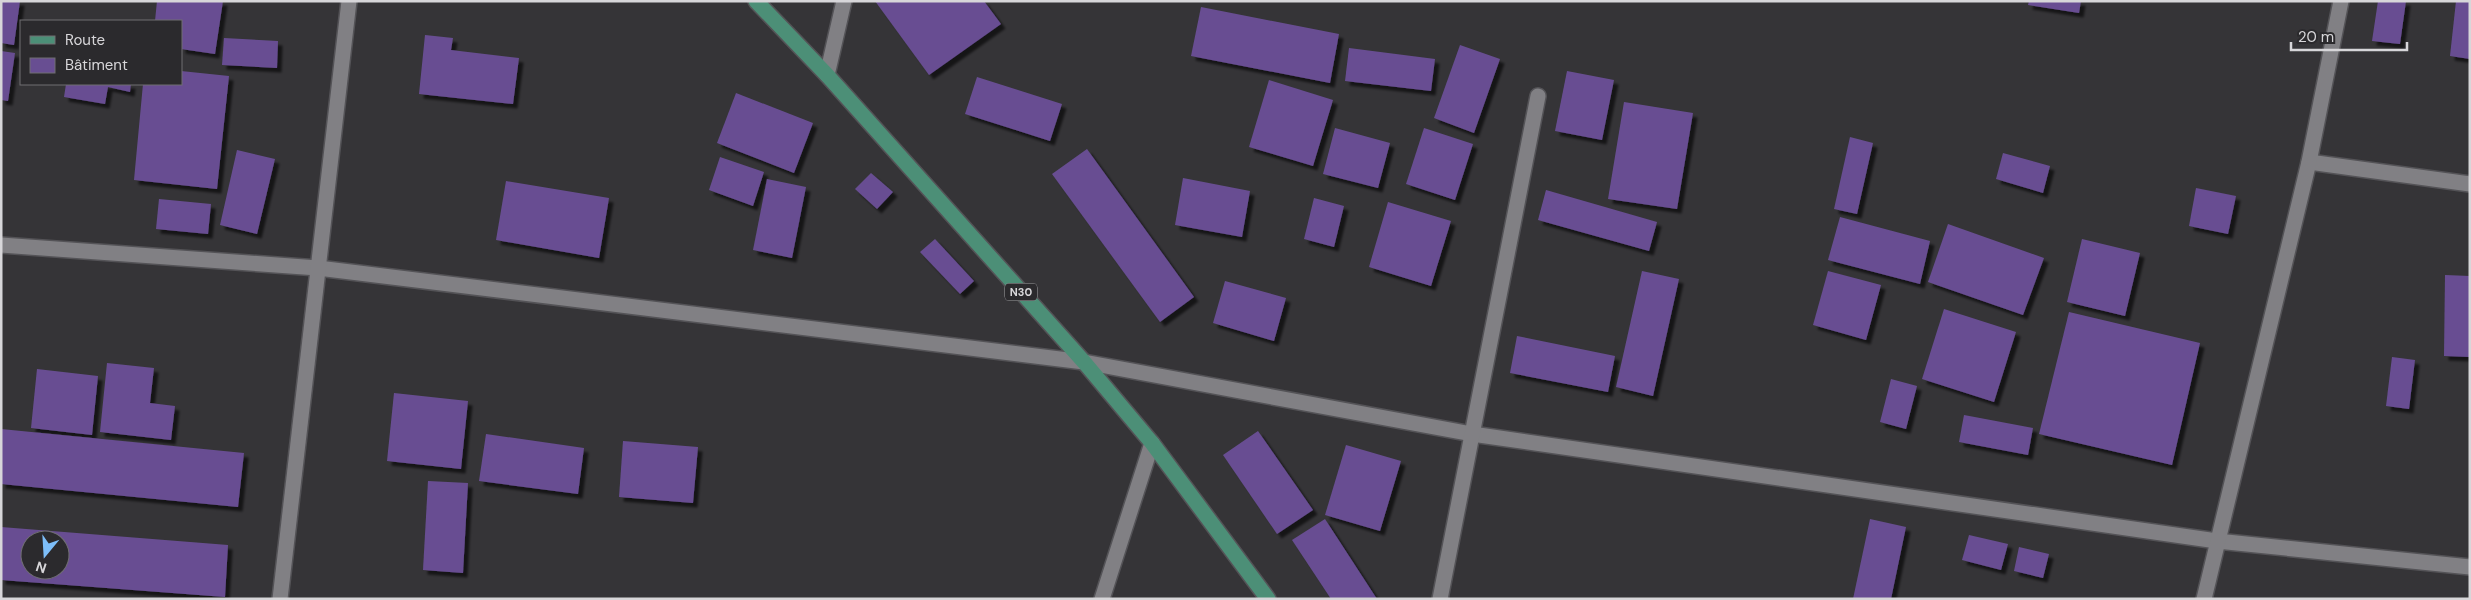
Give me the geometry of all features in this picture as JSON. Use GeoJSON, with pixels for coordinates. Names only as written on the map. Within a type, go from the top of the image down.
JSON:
{"type":"FeatureCollection","features":[{"type":"Feature","properties":{"kind":"main road","name":"N30"},"geometry":{"type":"LineString","coordinates":[[756,1],[827,75],[1084,362],[1152,443],[1268,599]]}},
{"type":"Feature","properties":{"kind":"street"},"geometry":{"type":"LineString","coordinates":[[280,599],[349,1]]}},
{"type":"Feature","properties":{"kind":"street"},"geometry":{"type":"LineString","coordinates":[[827,75],[844,1]]}},
{"type":"Feature","properties":{"kind":"street"},"geometry":{"type":"LineString","coordinates":[[2204,599],[2309,162],[2341,1]]}},
{"type":"Feature","properties":{"kind":"street"},"geometry":{"type":"LineString","coordinates":[[1440,599],[1538,96]]}},
{"type":"Feature","properties":{"kind":"street"},"geometry":{"type":"LineString","coordinates":[[2309,162],[2470,184]]}},
{"type":"Feature","properties":{"kind":"street"},"geometry":{"type":"LineString","coordinates":[[1,245],[318,268],[1084,362],[1472,434],[2217,541],[2470,568]]}},
{"type":"Feature","properties":{"kind":"street"},"geometry":{"type":"LineString","coordinates":[[1102,599],[1152,443]]}},
{"type":"Feature","properties":{"kind":"building"},"geometry":{"type":"Polygon","coordinates":[[[1,1],[20,1],[14,45],[1,43],[1,1]]]}},
{"type":"Feature","properties":{"kind":"building"},"geometry":{"type":"Polygon","coordinates":[[[157,1],[223,1],[215,54],[182,49],[182,20],[155,20],[157,1]]]}},
{"type":"Feature","properties":{"kind":"building"},"geometry":{"type":"Polygon","coordinates":[[[875,1],[984,1],[1001,24],[929,75],[875,1]]]}},
{"type":"Feature","properties":{"kind":"building"},"geometry":{"type":"Polygon","coordinates":[[[2029,1],[2081,1],[2079,13],[2028,5],[2029,1]]]}},
{"type":"Feature","properties":{"kind":"building"},"geometry":{"type":"Polygon","coordinates":[[[2378,1],[2406,1],[2400,44],[2372,41],[2378,1]]]}},
{"type":"Feature","properties":{"kind":"building"},"geometry":{"type":"Polygon","coordinates":[[[2456,1],[2470,1],[2470,59],[2450,56],[2456,1]]]}},
{"type":"Feature","properties":{"kind":"building"},"geometry":{"type":"Polygon","coordinates":[[[1201,7],[1339,34],[1330,83],[1191,56],[1201,7]]]}},
{"type":"Feature","properties":{"kind":"building"},"geometry":{"type":"Polygon","coordinates":[[[425,35],[453,38],[451,50],[519,58],[513,104],[419,94],[425,35]]]}},
{"type":"Feature","properties":{"kind":"building"},"geometry":{"type":"Polygon","coordinates":[[[224,38],[278,41],[277,68],[222,65],[224,38]]]}},
{"type":"Feature","properties":{"kind":"building"},"geometry":{"type":"Polygon","coordinates":[[[1460,45],[1500,59],[1474,133],[1434,118],[1460,45]]]}},
{"type":"Feature","properties":{"kind":"building"},"geometry":{"type":"Polygon","coordinates":[[[1349,48],[1435,59],[1431,91],[1345,81],[1349,48]]]}},
{"type":"Feature","properties":{"kind":"building"},"geometry":{"type":"Polygon","coordinates":[[[1,51],[15,53],[8,101],[1,100],[1,51]]]}},
{"type":"Feature","properties":{"kind":"building"},"geometry":{"type":"Polygon","coordinates":[[[182,71],[229,76],[217,189],[134,180],[143,85],[182,85],[182,71]]]}},
{"type":"Feature","properties":{"kind":"building"},"geometry":{"type":"Polygon","coordinates":[[[1567,71],[1614,80],[1602,140],[1555,131],[1567,71]]]}},
{"type":"Feature","properties":{"kind":"building"},"geometry":{"type":"Polygon","coordinates":[[[977,77],[1062,104],[1050,141],[965,114],[977,77]]]}},
{"type":"Feature","properties":{"kind":"building"},"geometry":{"type":"Polygon","coordinates":[[[1269,80],[1333,100],[1313,166],[1249,147],[1269,80]]]}},
{"type":"Feature","properties":{"kind":"building"},"geometry":{"type":"Polygon","coordinates":[[[66,85],[131,85],[130,92],[108,87],[105,104],[64,97],[66,85]]]}},
{"type":"Feature","properties":{"kind":"building"},"geometry":{"type":"Polygon","coordinates":[[[736,93],[813,123],[794,173],[717,143],[736,93]]]}},
{"type":"Feature","properties":{"kind":"building"},"geometry":{"type":"Polygon","coordinates":[[[1624,102],[1693,113],[1677,209],[1608,199],[1624,102]]]}},
{"type":"Feature","properties":{"kind":"building"},"geometry":{"type":"Polygon","coordinates":[[[1335,128],[1390,143],[1378,188],[1323,174],[1335,128]]]}},
{"type":"Feature","properties":{"kind":"building"},"geometry":{"type":"Polygon","coordinates":[[[1424,128],[1473,144],[1455,200],[1406,184],[1424,128]]]}},
{"type":"Feature","properties":{"kind":"building"},"geometry":{"type":"Polygon","coordinates":[[[1850,137],[1873,143],[1857,214],[1834,209],[1850,137]]]}},
{"type":"Feature","properties":{"kind":"building"},"geometry":{"type":"Polygon","coordinates":[[[1087,149],[1194,297],[1160,322],[1052,174],[1087,149]]]}},
{"type":"Feature","properties":{"kind":"building"},"geometry":{"type":"Polygon","coordinates":[[[237,150],[275,159],[257,234],[220,225],[237,150]]]}},
{"type":"Feature","properties":{"kind":"building"},"geometry":{"type":"Polygon","coordinates":[[[2003,153],[2050,166],[2043,193],[1996,179],[2003,153]]]}},
{"type":"Feature","properties":{"kind":"building"},"geometry":{"type":"Polygon","coordinates":[[[720,157],[764,172],[753,206],[709,190],[720,157]]]}},
{"type":"Feature","properties":{"kind":"building"},"geometry":{"type":"Polygon","coordinates":[[[871,173],[893,192],[877,209],[855,189],[871,173]]]}},
{"type":"Feature","properties":{"kind":"building"},"geometry":{"type":"Polygon","coordinates":[[[1183,178],[1250,191],[1242,237],[1175,225],[1183,178]]]}},
{"type":"Feature","properties":{"kind":"building"},"geometry":{"type":"Polygon","coordinates":[[[767,179],[806,187],[792,258],[753,250],[767,179]]]}},
{"type":"Feature","properties":{"kind":"building"},"geometry":{"type":"Polygon","coordinates":[[[506,181],[609,198],[599,258],[496,240],[506,181]]]}},
{"type":"Feature","properties":{"kind":"building"},"geometry":{"type":"Polygon","coordinates":[[[2196,188],[2236,196],[2228,234],[2189,226],[2196,188]]]}},
{"type":"Feature","properties":{"kind":"building"},"geometry":{"type":"Polygon","coordinates":[[[1546,190],[1657,222],[1649,251],[1538,220],[1546,190]]]}},
{"type":"Feature","properties":{"kind":"building"},"geometry":{"type":"Polygon","coordinates":[[[1314,198],[1344,206],[1334,247],[1304,239],[1314,198]]]}},
{"type":"Feature","properties":{"kind":"building"},"geometry":{"type":"Polygon","coordinates":[[[159,199],[211,204],[208,234],[156,229],[159,199]]]}},
{"type":"Feature","properties":{"kind":"building"},"geometry":{"type":"Polygon","coordinates":[[[1388,202],[1451,221],[1431,286],[1369,267],[1388,202]]]}},
{"type":"Feature","properties":{"kind":"building"},"geometry":{"type":"Polygon","coordinates":[[[1840,217],[1930,241],[1920,284],[1828,260],[1840,217]]]}},
{"type":"Feature","properties":{"kind":"building"},"geometry":{"type":"Polygon","coordinates":[[[1948,224],[2044,258],[2023,315],[1928,282],[1948,224]]]}},
{"type":"Feature","properties":{"kind":"building"},"geometry":{"type":"Polygon","coordinates":[[[935,239],[974,281],[960,294],[920,252],[935,239]]]}},
{"type":"Feature","properties":{"kind":"building"},"geometry":{"type":"Polygon","coordinates":[[[2082,239],[2140,253],[2125,316],[2067,302],[2082,239]]]}},
{"type":"Feature","properties":{"kind":"building"},"geometry":{"type":"Polygon","coordinates":[[[1642,271],[1679,279],[1653,396],[1616,387],[1642,271]]]}},
{"type":"Feature","properties":{"kind":"building"},"geometry":{"type":"Polygon","coordinates":[[[1828,271],[1881,285],[1866,340],[1813,325],[1828,271]]]}},
{"type":"Feature","properties":{"kind":"building"},"geometry":{"type":"Polygon","coordinates":[[[2445,275],[2470,276],[2470,357],[2444,356],[2445,275]]]}},
{"type":"Feature","properties":{"kind":"building"},"geometry":{"type":"Polygon","coordinates":[[[1225,281],[1286,298],[1274,341],[1213,323],[1225,281]]]}},
{"type":"Feature","properties":{"kind":"building"},"geometry":{"type":"Polygon","coordinates":[[[1944,309],[2016,332],[1994,402],[1922,379],[1944,309]]]}},
{"type":"Feature","properties":{"kind":"building"},"geometry":{"type":"Polygon","coordinates":[[[2069,312],[2200,343],[2172,465],[2039,434],[2069,312]]]}},
{"type":"Feature","properties":{"kind":"building"},"geometry":{"type":"Polygon","coordinates":[[[1517,336],[1615,356],[1608,392],[1510,373],[1517,336]]]}},
{"type":"Feature","properties":{"kind":"building"},"geometry":{"type":"Polygon","coordinates":[[[2392,357],[2415,360],[2409,409],[2386,406],[2392,357]]]}},
{"type":"Feature","properties":{"kind":"building"},"geometry":{"type":"Polygon","coordinates":[[[107,363],[154,368],[150,403],[175,406],[171,440],[100,432],[107,363]]]}},
{"type":"Feature","properties":{"kind":"building"},"geometry":{"type":"Polygon","coordinates":[[[37,369],[98,376],[92,435],[31,428],[37,369]]]}},
{"type":"Feature","properties":{"kind":"building"},"geometry":{"type":"Polygon","coordinates":[[[1891,379],[1917,386],[1906,429],[1880,422],[1891,379]]]}},
{"type":"Feature","properties":{"kind":"building"},"geometry":{"type":"Polygon","coordinates":[[[394,393],[468,401],[461,469],[387,461],[394,393]]]}},
{"type":"Feature","properties":{"kind":"building"},"geometry":{"type":"Polygon","coordinates":[[[1964,415],[2033,428],[2028,455],[1959,442],[1964,415]]]}},
{"type":"Feature","properties":{"kind":"building"},"geometry":{"type":"Polygon","coordinates":[[[1,429],[244,453],[238,507],[1,484],[1,429]]]}},
{"type":"Feature","properties":{"kind":"building"},"geometry":{"type":"Polygon","coordinates":[[[1258,431],[1313,510],[1277,534],[1223,455],[1258,431]]]}},
{"type":"Feature","properties":{"kind":"building"},"geometry":{"type":"Polygon","coordinates":[[[486,434],[584,448],[578,494],[479,481],[486,434]]]}},
{"type":"Feature","properties":{"kind":"building"},"geometry":{"type":"Polygon","coordinates":[[[623,441],[698,447],[693,503],[619,497],[623,441]]]}},
{"type":"Feature","properties":{"kind":"building"},"geometry":{"type":"Polygon","coordinates":[[[1346,445],[1401,461],[1380,531],[1325,515],[1346,445]]]}},
{"type":"Feature","properties":{"kind":"building"},"geometry":{"type":"Polygon","coordinates":[[[428,481],[468,483],[463,573],[423,570],[428,481]]]}},
{"type":"Feature","properties":{"kind":"building"},"geometry":{"type":"Polygon","coordinates":[[[1325,519],[1377,599],[1331,599],[1292,540],[1325,519]]]}},
{"type":"Feature","properties":{"kind":"building"},"geometry":{"type":"Polygon","coordinates":[[[1870,519],[1906,527],[1891,599],[1853,599],[1870,519]]]}},
{"type":"Feature","properties":{"kind":"building"},"geometry":{"type":"Polygon","coordinates":[[[1,527],[39,530],[20,530],[20,580],[70,580],[70,532],[228,545],[225,597],[1,580],[1,527]]]}},
{"type":"Feature","properties":{"kind":"building"},"geometry":{"type":"Polygon","coordinates":[[[1969,535],[2008,544],[2001,570],[1962,560],[1969,535]]]}},
{"type":"Feature","properties":{"kind":"building"},"geometry":{"type":"Polygon","coordinates":[[[2019,547],[2049,554],[2043,578],[2014,571],[2019,547]]]}}]}
